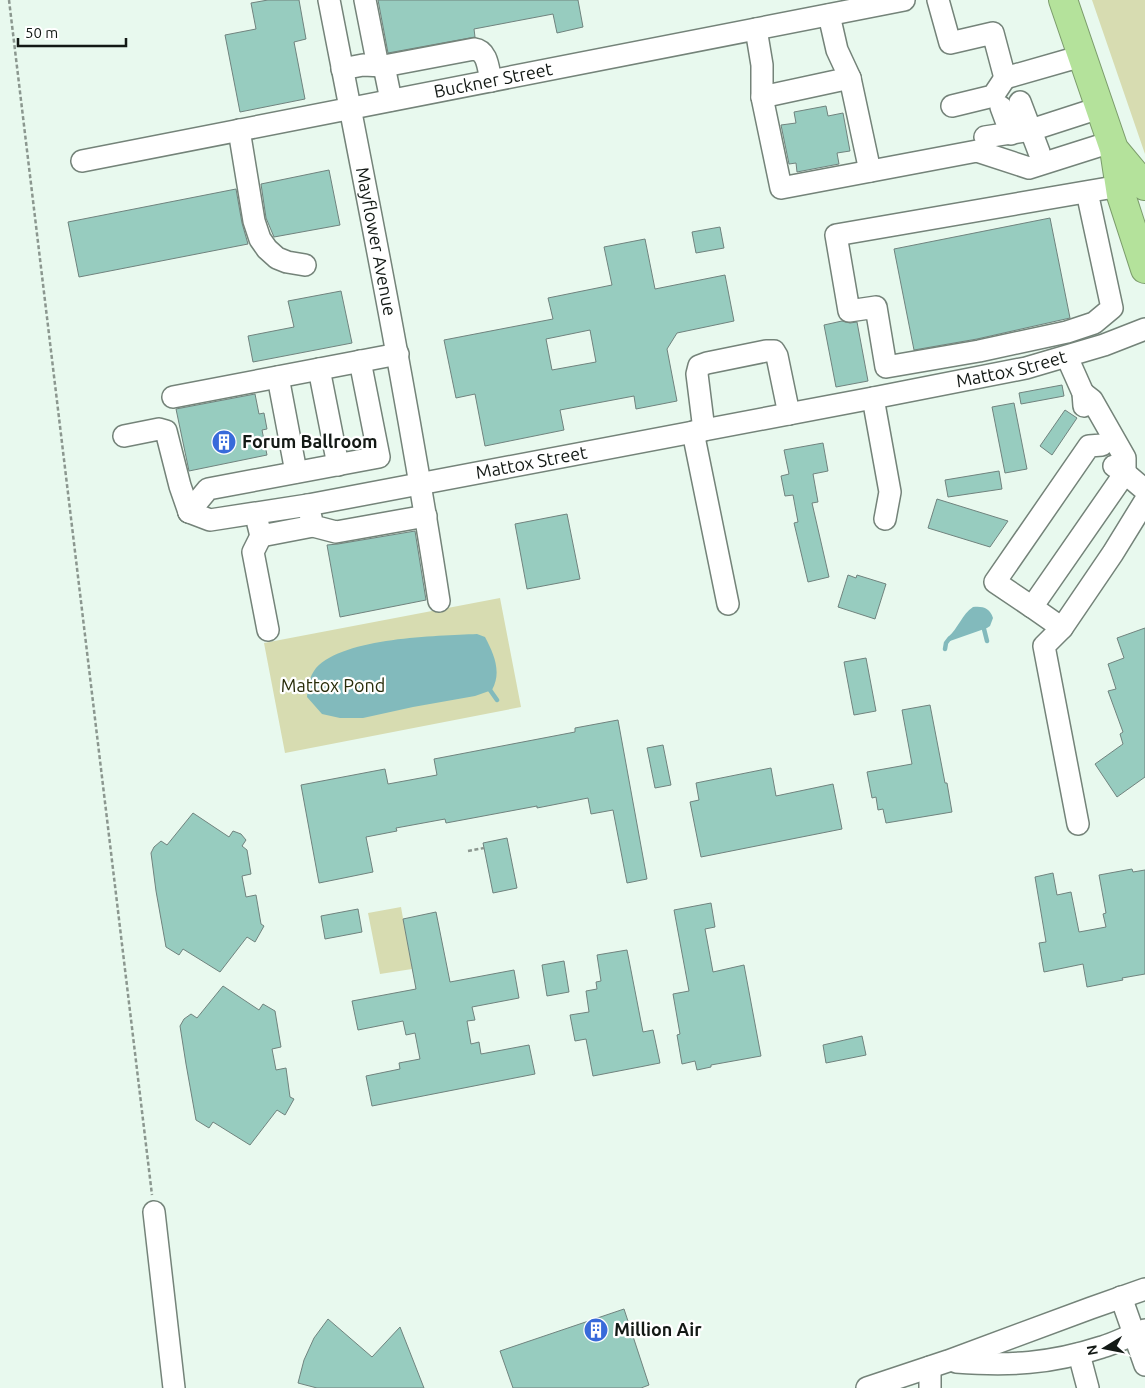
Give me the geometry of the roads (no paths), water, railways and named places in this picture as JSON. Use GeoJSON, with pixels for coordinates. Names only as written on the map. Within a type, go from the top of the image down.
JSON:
{"type":"FeatureCollection","features":[{"type":"Feature","properties":{"kind":"highway"},"geometry":{"type":"LineString","coordinates":[[1063,0],[1099,108],[1145,225]]}},
{"type":"Feature","properties":{"kind":"highway"},"geometry":{"type":"LineString","coordinates":[[1116,150],[1132,186],[1145,269]]}},
{"type":"Feature","properties":{"kind":"street","name":"Mayflower Avenue"},"geometry":{"type":"LineString","coordinates":[[329,0],[398,354],[440,601]]}},
{"type":"Feature","properties":{"kind":"street"},"geometry":{"type":"LineString","coordinates":[[365,0],[391,100]]}},
{"type":"Feature","properties":{"kind":"street","name":"Buckner Street"},"geometry":{"type":"LineString","coordinates":[[82,161],[904,0]]}},
{"type":"Feature","properties":{"kind":"street"},"geometry":{"type":"LineString","coordinates":[[938,0],[950,43],[993,33],[1005,78]]}},
{"type":"Feature","properties":{"kind":"street"},"geometry":{"type":"LineString","coordinates":[[829,15],[837,50],[850,78],[870,171]]}},
{"type":"Feature","properties":{"kind":"street"},"geometry":{"type":"LineString","coordinates":[[756,29],[762,65],[762,97],[780,188],[978,151],[1029,168],[1116,150]]}},
{"type":"Feature","properties":{"kind":"street"},"geometry":{"type":"LineString","coordinates":[[342,68],[363,65],[381,66],[474,49],[484,53],[492,81]]}},
{"type":"Feature","properties":{"kind":"street"},"geometry":{"type":"LineString","coordinates":[[952,106],[992,96],[1005,78],[1082,56]]}},
{"type":"Feature","properties":{"kind":"street"},"geometry":{"type":"LineString","coordinates":[[762,97],[850,78]]}},
{"type":"Feature","properties":{"kind":"street"},"geometry":{"type":"LineString","coordinates":[[1011,105],[1021,132],[1039,152]]}},
{"type":"Feature","properties":{"kind":"street"},"geometry":{"type":"LineString","coordinates":[[985,137],[1021,132],[1099,108]]}},
{"type":"Feature","properties":{"kind":"street"},"geometry":{"type":"LineString","coordinates":[[239,130],[254,222],[260,239],[277,258],[305,265]]}},
{"type":"Feature","properties":{"kind":"street"},"geometry":{"type":"LineString","coordinates":[[1087,192],[1112,308],[1094,323],[1067,332],[980,351],[886,367],[876,307],[849,311],[836,235],[1087,192],[1132,186]]}},
{"type":"Feature","properties":{"kind":"street","name":"Mattox Street"},"geometry":{"type":"LineString","coordinates":[[189,512],[210,520],[308,505],[873,398],[1026,368],[1104,345],[1145,329]]}},
{"type":"Feature","properties":{"kind":"street"},"geometry":{"type":"LineString","coordinates":[[728,604],[699,431],[697,374],[699,366],[707,362],[766,350],[774,352],[777,356],[788,414]]}},
{"type":"Feature","properties":{"kind":"street"},"geometry":{"type":"LineString","coordinates":[[173,397],[398,354]]}},
{"type":"Feature","properties":{"kind":"street"},"geometry":{"type":"LineString","coordinates":[[1068,356],[1083,393],[1083,405],[1112,465],[1145,490]]}},
{"type":"Feature","properties":{"kind":"street"},"geometry":{"type":"LineString","coordinates":[[189,512],[208,489],[379,457],[360,361]]}},
{"type":"Feature","properties":{"kind":"street"},"geometry":{"type":"LineString","coordinates":[[319,369],[338,465]]}},
{"type":"Feature","properties":{"kind":"street"},"geometry":{"type":"LineString","coordinates":[[278,377],[296,472]]}},
{"type":"Feature","properties":{"kind":"street"},"geometry":{"type":"LineString","coordinates":[[1032,607],[1125,473],[1125,458],[1092,400],[1083,393]]}},
{"type":"Feature","properties":{"kind":"street"},"geometry":{"type":"LineString","coordinates":[[873,398],[890,492],[885,520]]}},
{"type":"Feature","properties":{"kind":"street"},"geometry":{"type":"LineString","coordinates":[[124,436],[159,429],[166,431],[180,486],[189,512]]}},
{"type":"Feature","properties":{"kind":"street"},"geometry":{"type":"LineString","coordinates":[[1062,628],[995,582],[1089,446],[1102,445]]}},
{"type":"Feature","properties":{"kind":"street"},"geometry":{"type":"LineString","coordinates":[[1078,824],[1044,646],[1062,628],[1113,553],[1145,501]]}},
{"type":"Feature","properties":{"kind":"street"},"geometry":{"type":"LineString","coordinates":[[308,505],[312,526]]}},
{"type":"Feature","properties":{"kind":"street"},"geometry":{"type":"LineString","coordinates":[[256,513],[261,536],[253,552],[268,630]]}},
{"type":"Feature","properties":{"kind":"street"},"geometry":{"type":"LineString","coordinates":[[261,536],[312,526],[336,532],[426,516]]}},
{"type":"Feature","properties":{"kind":"street"},"geometry":{"type":"LineString","coordinates":[[154,1212],[174,1388]]}},
{"type":"Feature","properties":{"kind":"street"},"geometry":{"type":"LineString","coordinates":[[936,1372],[1145,1289]]}},
{"type":"Feature","properties":{"kind":"street"},"geometry":{"type":"LineString","coordinates":[[1121,1297],[1139,1332],[1145,1365]]}},
{"type":"Feature","properties":{"kind":"street"},"geometry":{"type":"LineString","coordinates":[[868,1388],[936,1372],[1048,1361],[1103,1347],[1139,1332]]}},
{"type":"Feature","properties":{"kind":"street"},"geometry":{"type":"LineString","coordinates":[[1079,1354],[1088,1388]]}},
{"type":"Feature","properties":{"kind":"water"},"geometry":{"type":"Polygon","coordinates":[[[973,607],[983,607],[990,612],[993,618],[990,626],[950,641],[948,637],[973,607]]]}},
{"type":"Feature","properties":{"kind":"water","name":"Mattox Pond"},"geometry":{"type":"Polygon","coordinates":[[[477,634],[485,637],[496,663],[496,677],[492,690],[475,696],[363,718],[340,718],[322,714],[307,697],[310,678],[316,668],[330,658],[348,650],[369,644],[416,637],[477,634]]]}},
{"type":"Feature","properties":{"kind":"waterway"},"geometry":{"type":"LineString","coordinates":[[984,629],[987,641]]}},
{"type":"Feature","properties":{"kind":"waterway"},"geometry":{"type":"LineString","coordinates":[[945,649],[949,639]]}},
{"type":"Feature","properties":{"kind":"waterway"},"geometry":{"type":"LineString","coordinates":[[490,690],[497,700]]}},
{"type":"Feature","properties":{"kind":"place","name":"Forum Ballroom"},"geometry":{"type":"Point","coordinates":[224,442]}},
{"type":"Feature","properties":{"kind":"place","name":"Million Air"},"geometry":{"type":"Point","coordinates":[596,1330]}}]}
